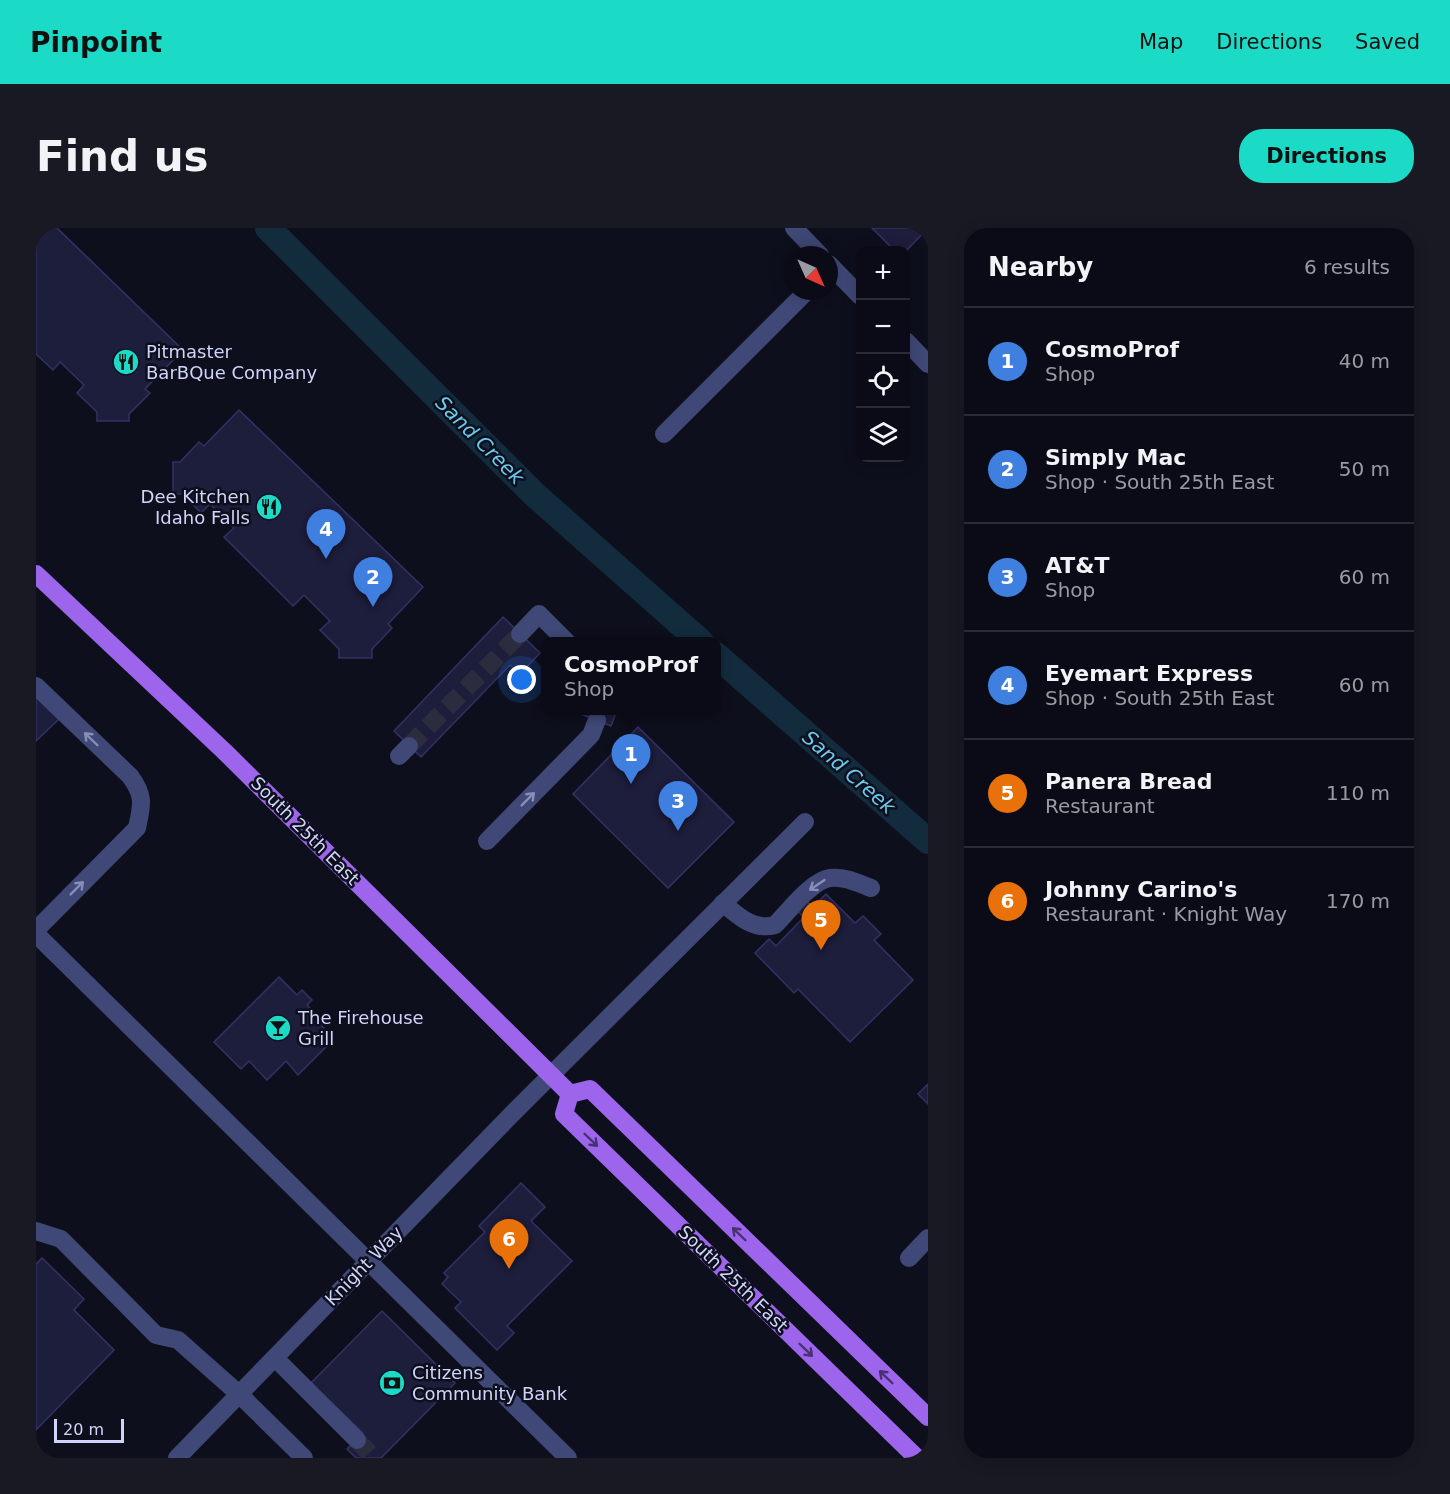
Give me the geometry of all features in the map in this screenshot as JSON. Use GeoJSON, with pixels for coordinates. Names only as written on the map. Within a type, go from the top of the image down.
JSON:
{"type":"FeatureCollection","features":[{"type":"Feature","properties":{"kind":"main road","name":"South 25th East"},"geometry":{"type":"LineString","coordinates":[[36,573],[225,752],[570,1094]]}},
{"type":"Feature","properties":{"kind":"main road","name":"South 25th East"},"geometry":{"type":"LineString","coordinates":[[570,1094],[590,1089],[928,1417]]}},
{"type":"Feature","properties":{"kind":"main road","name":"South 25th East"},"geometry":{"type":"LineString","coordinates":[[570,1094],[564,1114],[917,1458]]}},
{"type":"Feature","properties":{"kind":"street"},"geometry":{"type":"LineString","coordinates":[[794,228],[811,246]]}},
{"type":"Feature","properties":{"kind":"street"},"geometry":{"type":"LineString","coordinates":[[838,274],[856,291]]}},
{"type":"Feature","properties":{"kind":"street"},"geometry":{"type":"LineString","coordinates":[[664,434],[798,300]]}},
{"type":"Feature","properties":{"kind":"street"},"geometry":{"type":"LineString","coordinates":[[910,345],[928,364]]}},
{"type":"Feature","properties":{"kind":"street"},"geometry":{"type":"LineString","coordinates":[[520,634],[539,614],[562,637]]}},
{"type":"Feature","properties":{"kind":"street"},"geometry":{"type":"LineString","coordinates":[[36,686],[130,776],[141,790],[142,806],[137,828],[36,932],[568,1458]]}},
{"type":"Feature","properties":{"kind":"street"},"geometry":{"type":"LineString","coordinates":[[487,841],[591,735],[597,720]]}},
{"type":"Feature","properties":{"kind":"street","name":"Knight Way"},"geometry":{"type":"LineString","coordinates":[[177,1458],[368,1262],[805,822]]}},
{"type":"Feature","properties":{"kind":"street"},"geometry":{"type":"LineString","coordinates":[[723,903],[739,918],[755,925],[769,927],[775,925],[816,883],[829,878],[850,879],[871,888]]}},
{"type":"Feature","properties":{"kind":"street"},"geometry":{"type":"LineString","coordinates":[[36,1231],[61,1239],[156,1335],[178,1340],[239,1394],[304,1458]]}},
{"type":"Feature","properties":{"kind":"street"},"geometry":{"type":"LineString","coordinates":[[909,1258],[928,1238]]}},
{"type":"Feature","properties":{"kind":"street"},"geometry":{"type":"LineString","coordinates":[[275,1358],[357,1440]]}},
{"type":"Feature","properties":{"kind":"building"},"geometry":{"type":"Polygon","coordinates":[[[36,228],[57,228],[183,350],[145,389],[150,393],[129,414],[129,421],[97,421],[97,412],[77,393],[84,385],[60,362],[53,370],[36,354],[36,228]]]}},
{"type":"Feature","properties":{"kind":"building"},"geometry":{"type":"Polygon","coordinates":[[[872,228],[928,228],[910,247],[890,246],[872,228]]]}},
{"type":"Feature","properties":{"kind":"building"},"geometry":{"type":"Polygon","coordinates":[[[239,410],[423,587],[388,624],[392,628],[372,649],[372,658],[339,658],[339,649],[320,630],[330,621],[304,595],[293,606],[224,537],[234,528],[210,504],[201,513],[183,494],[173,494],[173,462],[180,462],[199,442],[204,446],[239,410]]]}},
{"type":"Feature","properties":{"kind":"building"},"geometry":{"type":"Polygon","coordinates":[[[503,617],[540,653],[520,674],[510,665],[421,757],[394,731],[503,617]]]}},
{"type":"Feature","properties":{"kind":"building"},"geometry":{"type":"Polygon","coordinates":[[[36,696],[59,719],[36,741],[36,696]]]}},
{"type":"Feature","properties":{"kind":"building"},"geometry":{"type":"Polygon","coordinates":[[[584,715],[615,715],[611,726],[584,715]]]}},
{"type":"Feature","properties":{"kind":"building"},"geometry":{"type":"Polygon","coordinates":[[[638,727],[734,822],[668,888],[573,794],[638,727]]]}},
{"type":"Feature","properties":{"kind":"building"},"geometry":{"type":"Polygon","coordinates":[[[826,894],[855,923],[863,916],[881,934],[874,940],[913,980],[850,1042],[798,989],[794,993],[755,953],[769,939],[776,946],[804,917],[797,911],[807,902],[813,907],[826,894]]]}},
{"type":"Feature","properties":{"kind":"building"},"geometry":{"type":"Polygon","coordinates":[[[279,977],[297,995],[302,990],[312,1000],[307,1005],[324,1022],[321,1025],[334,1039],[298,1075],[286,1061],[267,1080],[249,1061],[241,1069],[214,1042],[279,977]]]}},
{"type":"Feature","properties":{"kind":"building"},"geometry":{"type":"Polygon","coordinates":[[[928,1084],[928,1104],[918,1094],[928,1084]]]}},
{"type":"Feature","properties":{"kind":"building"},"geometry":{"type":"Polygon","coordinates":[[[521,1183],[545,1207],[531,1221],[572,1261],[507,1326],[514,1333],[497,1350],[455,1308],[461,1302],[442,1284],[448,1277],[444,1273],[485,1232],[479,1226],[521,1183]]]}},
{"type":"Feature","properties":{"kind":"building"},"geometry":{"type":"Polygon","coordinates":[[[42,1258],[84,1299],[74,1310],[114,1350],[36,1430],[36,1264],[42,1258]]]}},
{"type":"Feature","properties":{"kind":"building"},"geometry":{"type":"Polygon","coordinates":[[[382,1311],[455,1383],[381,1458],[356,1458],[347,1449],[363,1433],[311,1383],[382,1311]]]}},
{"type":"Feature","properties":{"kind":"waterway","name":"Sand Creek"},"geometry":{"type":"LineString","coordinates":[[268,228],[534,494],[695,637]]}},
{"type":"Feature","properties":{"kind":"waterway","name":"Sand Creek"},"geometry":{"type":"LineString","coordinates":[[721,659],[928,841]]}},
{"type":"Feature","properties":{"kind":"tunnel"},"geometry":{"type":"LineString","coordinates":[[409,746],[520,634]]}},
{"type":"Feature","properties":{"kind":"tunnel"},"geometry":{"type":"LineString","coordinates":[[357,1440],[374,1458]]}},
{"type":"Feature","properties":{"kind":"place","name":"Pitmaster BarBQue Company"},"geometry":{"type":"Point","coordinates":[126,362]}},
{"type":"Feature","properties":{"kind":"place","name":"Dee Kitchen Idaho Falls"},"geometry":{"type":"Point","coordinates":[269,507]}},
{"type":"Feature","properties":{"kind":"place","name":"Eyemart Express"},"geometry":{"type":"Point","coordinates":[326,559]}},
{"type":"Feature","properties":{"kind":"place","name":"Simply Mac"},"geometry":{"type":"Point","coordinates":[373,607]}},
{"type":"Feature","properties":{"kind":"place","name":"CosmoProf"},"geometry":{"type":"Point","coordinates":[631,784]}},
{"type":"Feature","properties":{"kind":"place","name":"AT&T"},"geometry":{"type":"Point","coordinates":[678,831]}},
{"type":"Feature","properties":{"kind":"place","name":"Panera Bread"},"geometry":{"type":"Point","coordinates":[821,950]}},
{"type":"Feature","properties":{"kind":"place","name":"The Firehouse Grill"},"geometry":{"type":"Point","coordinates":[278,1028]}},
{"type":"Feature","properties":{"kind":"place","name":"Johnny Carino's"},"geometry":{"type":"Point","coordinates":[509,1269]}},
{"type":"Feature","properties":{"kind":"place","name":"Citizens Community Bank"},"geometry":{"type":"Point","coordinates":[392,1383]}}]}
